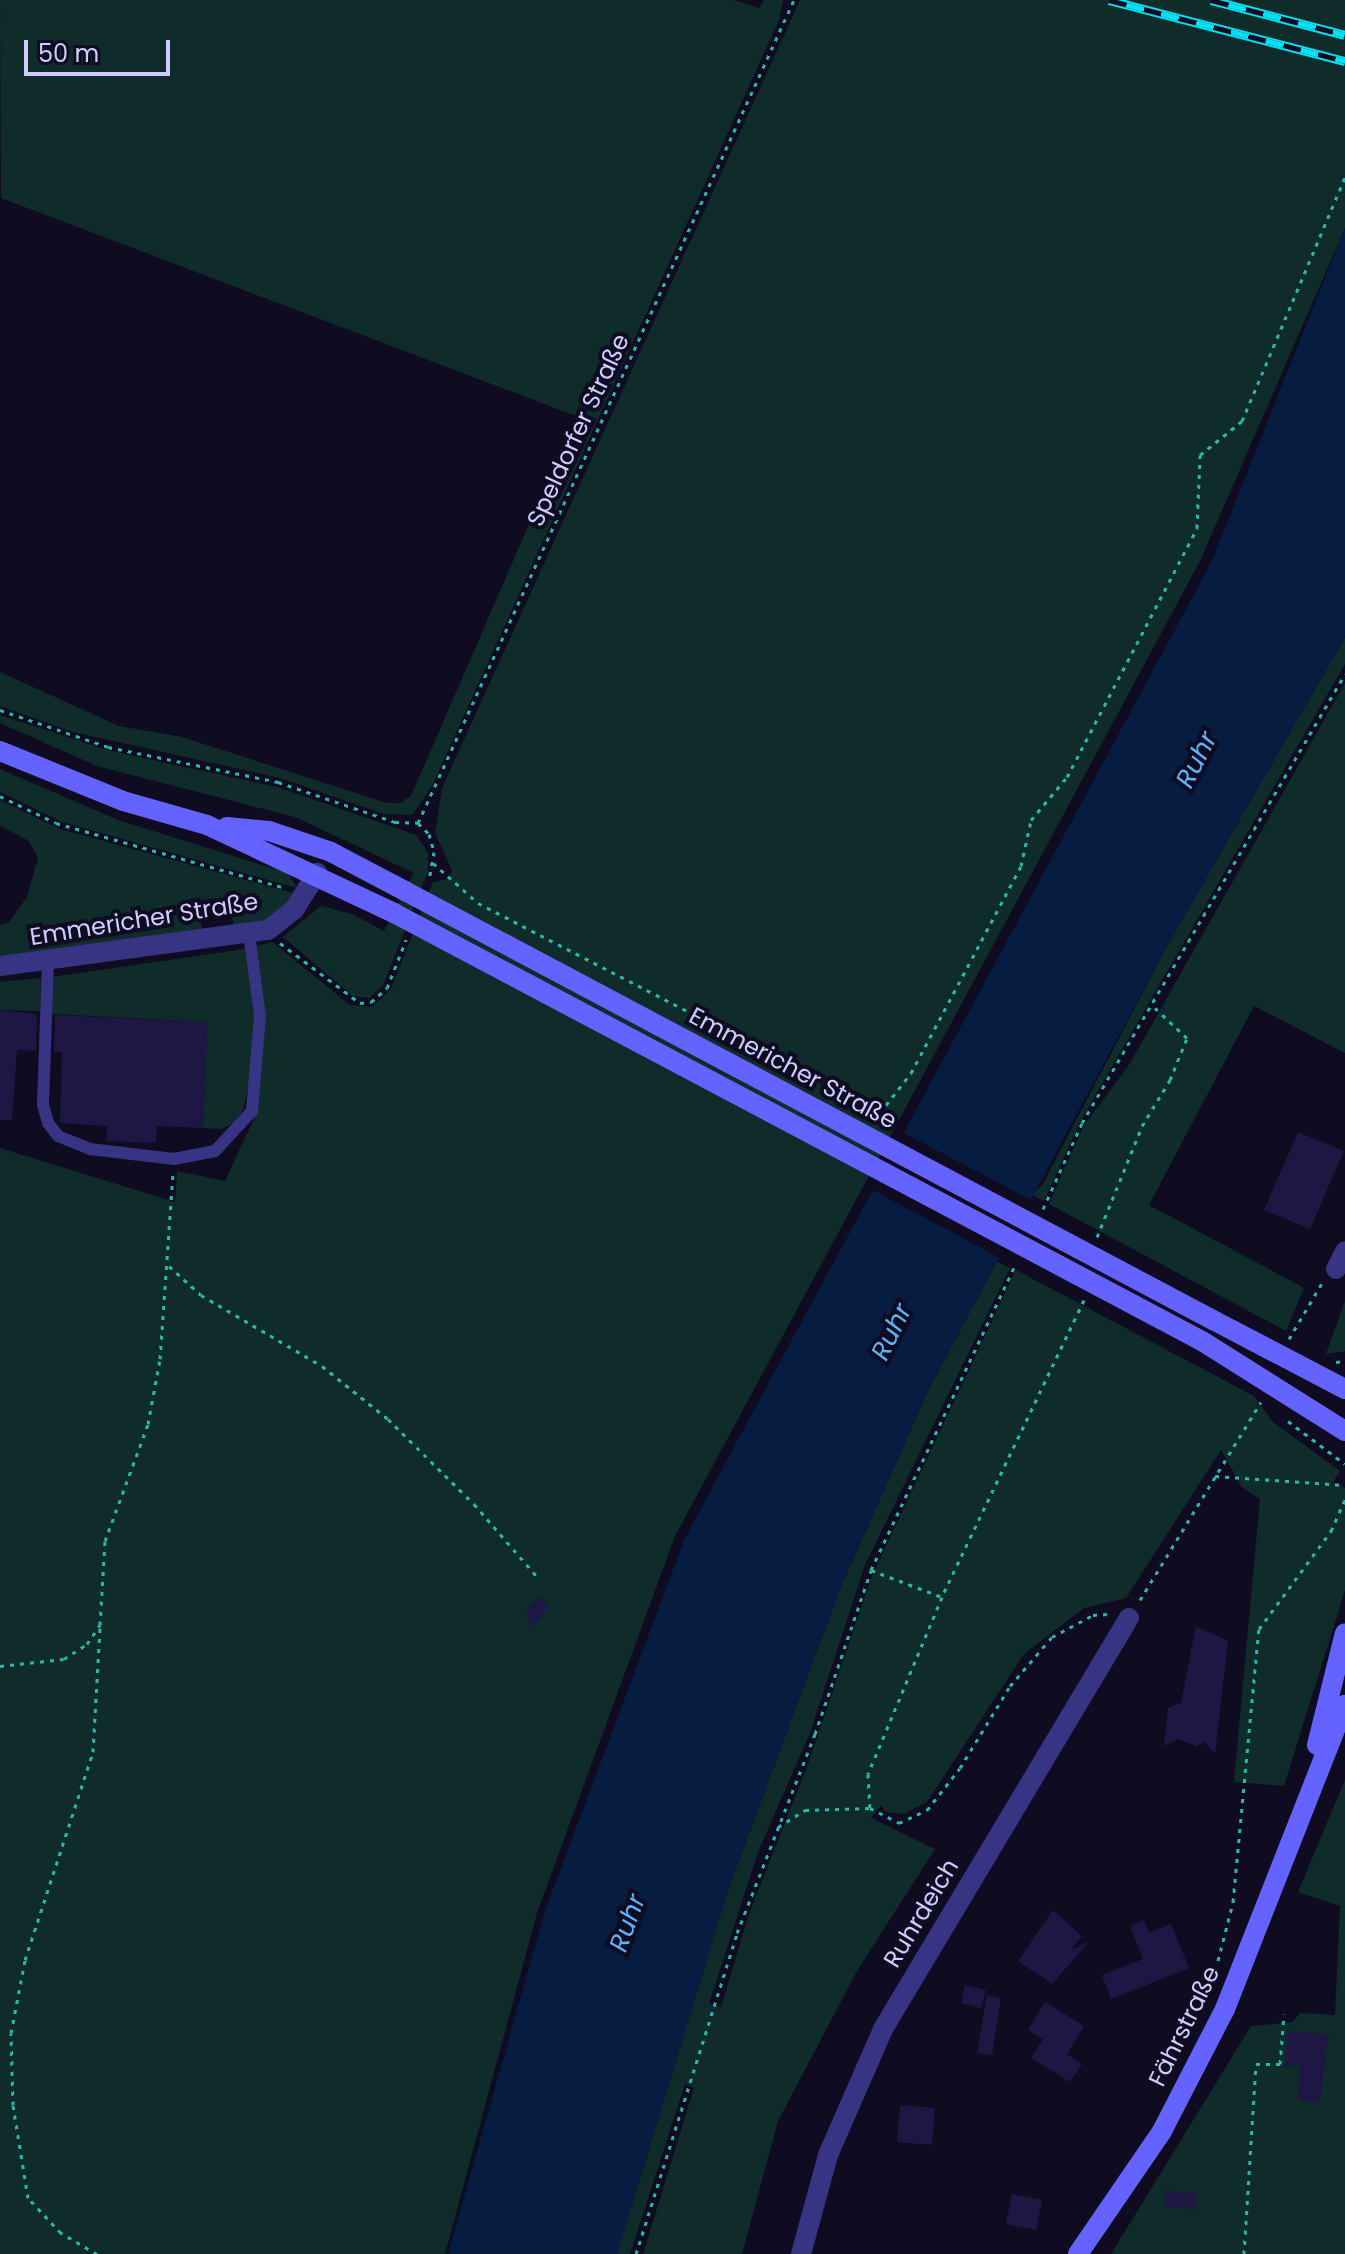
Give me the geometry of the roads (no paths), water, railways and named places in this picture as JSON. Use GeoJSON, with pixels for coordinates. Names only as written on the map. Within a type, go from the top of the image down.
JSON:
{"type":"FeatureCollection","features":[{"type":"Feature","properties":{"kind":"main road","name":"Emmericher Straße"},"geometry":{"type":"LineString","coordinates":[[0,751],[123,801],[207,825],[317,873],[1202,1341],[1345,1431]]}},
{"type":"Feature","properties":{"kind":"main road","name":"Emmericher Straße"},"geometry":{"type":"LineString","coordinates":[[207,825],[269,831],[331,852],[415,891],[1213,1320],[1343,1386]]}},
{"type":"Feature","properties":{"kind":"main road"},"geometry":{"type":"LineString","coordinates":[[1303,1804],[1345,1633]]}},
{"type":"Feature","properties":{"kind":"main road"},"geometry":{"type":"LineString","coordinates":[[1303,1804],[1345,1705]]}},
{"type":"Feature","properties":{"kind":"main road","name":"Fährstraße"},"geometry":{"type":"LineString","coordinates":[[1078,2254],[1161,2133],[1225,2009],[1303,1804]]}},
{"type":"Feature","properties":{"kind":"street","name":"Emmericher Straße"},"geometry":{"type":"LineString","coordinates":[[0,966],[258,932],[306,894],[317,873]]}},
{"type":"Feature","properties":{"kind":"street","name":"Ruhrdeich"},"geometry":{"type":"LineString","coordinates":[[801,2254],[828,2155],[883,2029],[1129,1618]]}},
{"type":"Feature","properties":{"kind":"lane"},"geometry":{"type":"LineString","coordinates":[[48,961],[43,1105],[48,1123],[58,1136],[90,1149],[174,1159],[215,1151],[252,1111],[260,1016],[258,932]]}},
{"type":"Feature","properties":{"kind":"water","name":"Ruhr"},"geometry":{"type":"Polygon","coordinates":[[[1345,228],[1345,637],[1168,944],[928,1391],[841,1587],[729,1887],[617,2254],[448,2254],[545,1911],[685,1538],[1211,563],[1345,228]]]}},
{"type":"Feature","properties":{"kind":"railway"},"geometry":{"type":"LineString","coordinates":[[1109,0],[1345,61]]}},
{"type":"Feature","properties":{"kind":"railway"},"geometry":{"type":"LineString","coordinates":[[1211,0],[1345,35]]}}]}
